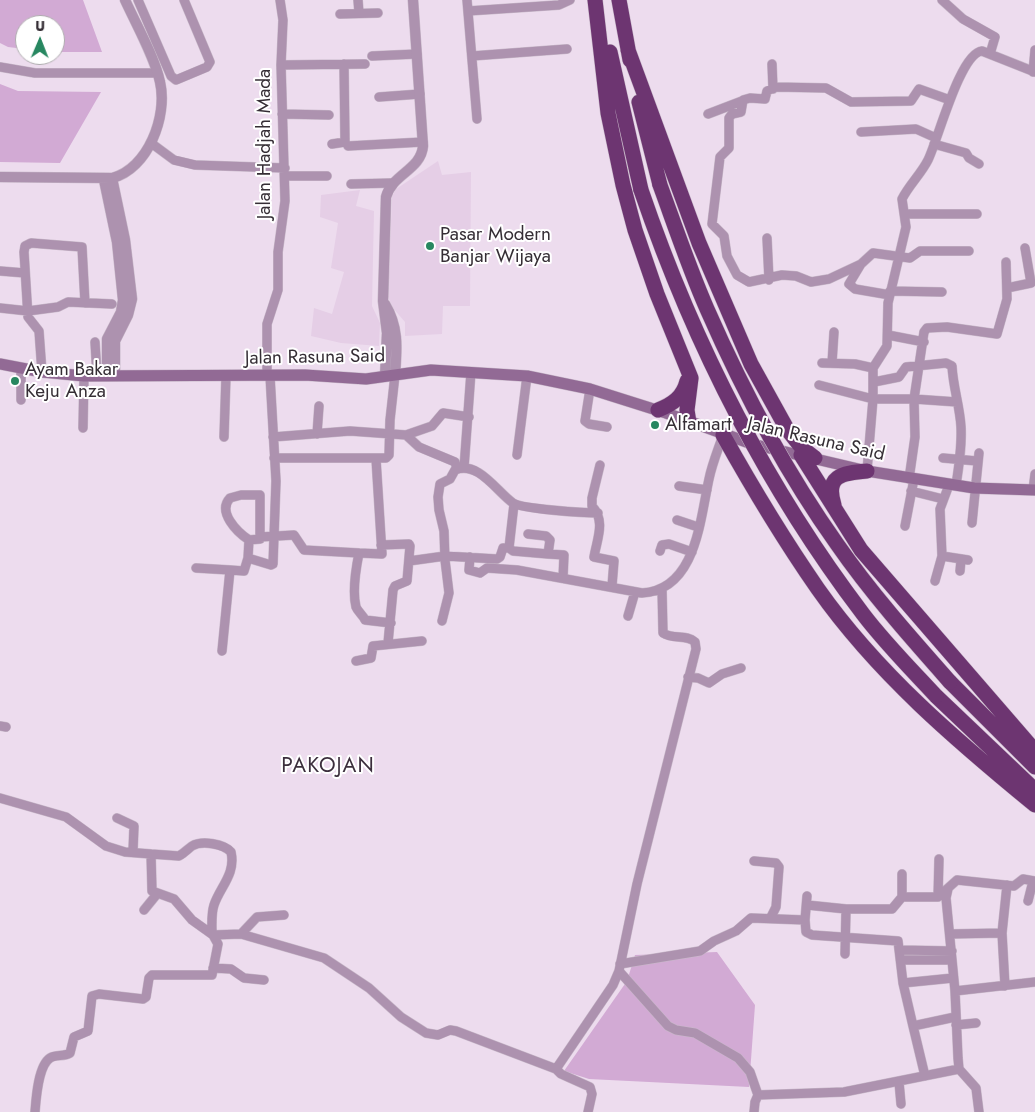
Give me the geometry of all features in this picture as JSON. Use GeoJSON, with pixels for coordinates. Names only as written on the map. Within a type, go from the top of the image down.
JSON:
{"type":"FeatureCollection","features":[{"type":"Feature","properties":{"kind":"highway"},"geometry":{"type":"LineString","coordinates":[[595,0],[608,113],[623,185],[635,230],[657,294],[688,368],[692,385],[687,410],[690,423]]}},
{"type":"Feature","properties":{"kind":"highway"},"geometry":{"type":"LineString","coordinates":[[601,0],[611,59],[641,190],[662,252],[687,314],[718,382],[751,444],[819,552],[864,615],[936,696],[1035,790]]}},
{"type":"Feature","properties":{"kind":"highway"},"geometry":{"type":"LineString","coordinates":[[619,0],[645,131],[660,184],[706,307],[737,375],[769,436],[837,545],[879,600],[950,682],[1035,767]]}},
{"type":"Feature","properties":{"kind":"highway"},"geometry":{"type":"LineString","coordinates":[[628,50],[699,243],[751,364],[787,429],[808,456],[835,510],[861,550],[1035,751]]}},
{"type":"Feature","properties":{"kind":"highway"},"geometry":{"type":"LineString","coordinates":[[658,410],[674,403],[681,396],[688,379],[688,368]]}},
{"type":"Feature","properties":{"kind":"highway"},"geometry":{"type":"LineString","coordinates":[[779,450],[787,444],[787,429]]}},
{"type":"Feature","properties":{"kind":"highway"},"geometry":{"type":"LineString","coordinates":[[723,435],[742,469],[819,590],[862,644],[921,706],[960,743],[1035,805]]}},
{"type":"Feature","properties":{"kind":"highway"},"geometry":{"type":"LineString","coordinates":[[742,469],[740,452],[745,446],[752,444]]}},
{"type":"Feature","properties":{"kind":"highway"},"geometry":{"type":"LineString","coordinates":[[835,510],[830,492],[833,482],[846,473],[866,472]]}},
{"type":"Feature","properties":{"kind":"main road","name":"Jalan Rasuna Said"},"geometry":{"type":"LineString","coordinates":[[0,364],[42,372],[84,376],[316,375],[366,379],[431,370],[527,376],[590,390],[658,410],[752,444],[808,456],[866,472],[974,488],[1034,490]]}},
{"type":"Feature","properties":{"kind":"street"},"geometry":{"type":"LineString","coordinates":[[0,177],[108,179],[122,176],[138,164],[151,143],[161,96],[157,73],[126,0]]}},
{"type":"Feature","properties":{"kind":"street"},"geometry":{"type":"LineString","coordinates":[[138,0],[171,76],[176,80],[207,67],[210,62],[184,0]]}},
{"type":"Feature","properties":{"kind":"street","name":"Jalan Hadjah Mada"},"geometry":{"type":"LineString","coordinates":[[248,558],[272,565],[276,481],[268,376],[267,324],[278,290],[278,252],[285,202],[282,114],[283,20],[280,0]]}},
{"type":"Feature","properties":{"kind":"street"},"geometry":{"type":"LineString","coordinates":[[358,0],[359,13]]}},
{"type":"Feature","properties":{"kind":"street"},"geometry":{"type":"LineString","coordinates":[[274,458],[359,457],[384,459],[389,455],[390,375],[395,324],[383,301],[386,197],[392,183],[418,161],[422,154],[423,142],[413,0]]}},
{"type":"Feature","properties":{"kind":"street"},"geometry":{"type":"LineString","coordinates":[[467,0],[477,119]]}},
{"type":"Feature","properties":{"kind":"street"},"geometry":{"type":"LineString","coordinates":[[468,11],[559,5],[570,0]]}},
{"type":"Feature","properties":{"kind":"street"},"geometry":{"type":"LineString","coordinates":[[942,0],[964,19],[994,38],[990,54]]}},
{"type":"Feature","properties":{"kind":"street"},"geometry":{"type":"LineString","coordinates":[[340,14],[378,13]]}},
{"type":"Feature","properties":{"kind":"street"},"geometry":{"type":"LineString","coordinates":[[472,56],[567,49]]}},
{"type":"Feature","properties":{"kind":"street"},"geometry":{"type":"LineString","coordinates":[[866,472],[874,368],[887,346],[890,293],[906,227],[902,199],[928,160],[950,100],[960,78],[975,54],[979,51],[990,54],[1034,72],[1035,50]]}},
{"type":"Feature","properties":{"kind":"street"},"geometry":{"type":"LineString","coordinates":[[372,56],[417,54]]}},
{"type":"Feature","properties":{"kind":"street"},"geometry":{"type":"LineString","coordinates":[[332,144],[345,142],[344,64]]}},
{"type":"Feature","properties":{"kind":"street"},"geometry":{"type":"LineString","coordinates":[[282,65],[365,64]]}},
{"type":"Feature","properties":{"kind":"street"},"geometry":{"type":"LineString","coordinates":[[772,64],[773,89]]}},
{"type":"Feature","properties":{"kind":"street"},"geometry":{"type":"LineString","coordinates":[[0,67],[35,73],[157,73]]}},
{"type":"Feature","properties":{"kind":"street"},"geometry":{"type":"LineString","coordinates":[[708,114],[750,98],[765,99],[767,91],[775,87],[830,88],[851,102],[911,101],[916,90],[921,89],[950,100]]}},
{"type":"Feature","properties":{"kind":"street"},"geometry":{"type":"LineString","coordinates":[[379,97],[420,94]]}},
{"type":"Feature","properties":{"kind":"street"},"geometry":{"type":"LineString","coordinates":[[742,101],[741,112],[732,114],[729,118],[730,148],[720,157],[712,224],[724,236],[726,253],[737,275],[749,282],[791,275],[807,281],[822,280],[861,264]]}},
{"type":"Feature","properties":{"kind":"street"},"geometry":{"type":"LineString","coordinates":[[282,114],[329,115]]}},
{"type":"Feature","properties":{"kind":"street"},"geometry":{"type":"LineString","coordinates":[[861,132],[916,129],[935,141],[966,153],[969,158],[979,164]]}},
{"type":"Feature","properties":{"kind":"street"},"geometry":{"type":"LineString","coordinates":[[348,146],[423,142]]}},
{"type":"Feature","properties":{"kind":"street"},"geometry":{"type":"LineString","coordinates":[[151,143],[174,160],[195,165],[327,176]]}},
{"type":"Feature","properties":{"kind":"street"},"geometry":{"type":"LineString","coordinates":[[106,375],[107,339],[121,312],[123,300],[108,179]]}},
{"type":"Feature","properties":{"kind":"street"},"geometry":{"type":"LineString","coordinates":[[351,184],[392,183]]}},
{"type":"Feature","properties":{"kind":"street"},"geometry":{"type":"LineString","coordinates":[[905,214],[977,214]]}},
{"type":"Feature","properties":{"kind":"street"},"geometry":{"type":"LineString","coordinates":[[767,238],[769,280]]}},
{"type":"Feature","properties":{"kind":"street"},"geometry":{"type":"LineString","coordinates":[[42,372],[40,333],[31,323],[28,311],[24,252],[27,244],[82,247],[84,302]]}},
{"type":"Feature","properties":{"kind":"street"},"geometry":{"type":"LineString","coordinates":[[1008,288],[1033,281],[1025,248]]}},
{"type":"Feature","properties":{"kind":"street"},"geometry":{"type":"LineString","coordinates":[[942,292],[890,293],[855,288],[849,284],[861,264],[873,253],[912,258],[920,251],[969,251]]}},
{"type":"Feature","properties":{"kind":"street"},"geometry":{"type":"LineString","coordinates":[[905,526],[911,491],[915,437],[914,399],[924,332],[930,327],[946,327],[997,334],[1000,317],[1006,305],[1008,288],[1006,262]]}},
{"type":"Feature","properties":{"kind":"street"},"geometry":{"type":"LineString","coordinates":[[0,272],[25,272]]}},
{"type":"Feature","properties":{"kind":"street"},"geometry":{"type":"LineString","coordinates":[[0,308],[28,311],[58,307],[68,302],[112,304]]}},
{"type":"Feature","properties":{"kind":"street"},"geometry":{"type":"LineString","coordinates":[[832,363],[834,332]]}},
{"type":"Feature","properties":{"kind":"street"},"geometry":{"type":"LineString","coordinates":[[888,335],[924,342]]}},
{"type":"Feature","properties":{"kind":"street"},"geometry":{"type":"LineString","coordinates":[[95,342],[106,375]]}},
{"type":"Feature","properties":{"kind":"street"},"geometry":{"type":"LineString","coordinates":[[822,362],[874,368]]}},
{"type":"Feature","properties":{"kind":"street"},"geometry":{"type":"LineString","coordinates":[[874,382],[899,377],[905,367],[950,364],[961,426],[960,461],[952,485],[943,498],[940,516],[942,556],[935,581]]}},
{"type":"Feature","properties":{"kind":"street"},"geometry":{"type":"LineString","coordinates":[[21,368],[21,400]]}},
{"type":"Feature","properties":{"kind":"street"},"geometry":{"type":"LineString","coordinates":[[442,621],[450,592],[445,556],[444,530],[438,504],[439,487],[450,480],[461,469],[469,417],[471,372]]}},
{"type":"Feature","properties":{"kind":"street"},"geometry":{"type":"LineString","coordinates":[[83,428],[84,376]]}},
{"type":"Feature","properties":{"kind":"street"},"geometry":{"type":"LineString","coordinates":[[224,436],[226,376]]}},
{"type":"Feature","properties":{"kind":"street"},"geometry":{"type":"LineString","coordinates":[[517,455],[527,376]]}},
{"type":"Feature","properties":{"kind":"street"},"geometry":{"type":"LineString","coordinates":[[819,385],[873,399],[956,402]]}},
{"type":"Feature","properties":{"kind":"street"},"geometry":{"type":"LineString","coordinates":[[590,390],[585,421],[589,424],[607,427]]}},
{"type":"Feature","properties":{"kind":"street"},"geometry":{"type":"LineString","coordinates":[[317,434],[319,406]]}},
{"type":"Feature","properties":{"kind":"street"},"geometry":{"type":"LineString","coordinates":[[273,438],[350,431],[389,432],[406,435],[432,426],[443,413],[469,417]]}},
{"type":"Feature","properties":{"kind":"street"},"geometry":{"type":"LineString","coordinates":[[406,435],[419,447],[455,462],[461,469],[480,474],[514,504],[566,512],[598,513]]}},
{"type":"Feature","properties":{"kind":"street"},"geometry":{"type":"LineString","coordinates":[[470,557],[469,570],[476,572],[483,572],[488,568],[500,568],[612,586],[635,592],[648,593],[662,589],[675,580],[692,552],[723,435]]}},
{"type":"Feature","properties":{"kind":"street"},"geometry":{"type":"LineString","coordinates":[[943,458],[960,461],[978,457],[972,523]]}},
{"type":"Feature","properties":{"kind":"street"},"geometry":{"type":"LineString","coordinates":[[260,537],[260,495],[240,495],[230,498],[227,501],[226,511],[230,523],[249,540],[259,540],[260,537],[273,535],[294,535],[304,550],[381,555],[376,459]]}},
{"type":"Feature","properties":{"kind":"street"},"geometry":{"type":"LineString","coordinates":[[600,465],[592,498],[592,506],[598,513],[600,532],[594,557],[614,561],[612,586]]}},
{"type":"Feature","properties":{"kind":"street"},"geometry":{"type":"LineString","coordinates":[[1034,490],[1035,474]]}},
{"type":"Feature","properties":{"kind":"street"},"geometry":{"type":"LineString","coordinates":[[679,486],[707,490]]}},
{"type":"Feature","properties":{"kind":"street"},"geometry":{"type":"LineString","coordinates":[[911,491],[943,498]]}},
{"type":"Feature","properties":{"kind":"street"},"geometry":{"type":"LineString","coordinates":[[509,548],[514,504]]}},
{"type":"Feature","properties":{"kind":"street"},"geometry":{"type":"LineString","coordinates":[[677,520],[698,527]]}},
{"type":"Feature","properties":{"kind":"street"},"geometry":{"type":"LineString","coordinates":[[528,534],[548,537],[548,554]]}},
{"type":"Feature","properties":{"kind":"street"},"geometry":{"type":"LineString","coordinates":[[196,568],[244,570],[248,558],[249,540]]}},
{"type":"Feature","properties":{"kind":"street"},"geometry":{"type":"LineString","coordinates":[[381,545],[409,544],[407,581],[394,586],[393,590],[388,643]]}},
{"type":"Feature","properties":{"kind":"street"},"geometry":{"type":"LineString","coordinates":[[660,551],[662,545],[667,544],[692,552]]}},
{"type":"Feature","properties":{"kind":"street"},"geometry":{"type":"LineString","coordinates":[[409,561],[445,556],[498,558],[502,549],[509,548],[513,551],[564,555],[563,578]]}},
{"type":"Feature","properties":{"kind":"street"},"geometry":{"type":"LineString","coordinates":[[359,553],[356,578],[358,611],[365,620],[391,623]]}},
{"type":"Feature","properties":{"kind":"street"},"geometry":{"type":"LineString","coordinates":[[942,556],[964,560],[960,571]]}},
{"type":"Feature","properties":{"kind":"street"},"geometry":{"type":"LineString","coordinates":[[222,650],[230,570]]}},
{"type":"Feature","properties":{"kind":"street"},"geometry":{"type":"LineString","coordinates":[[556,1069],[613,985],[620,967],[637,884],[666,773],[696,645],[691,639],[663,633],[662,589]]}},
{"type":"Feature","properties":{"kind":"street"},"geometry":{"type":"LineString","coordinates":[[628,616],[635,592]]}},
{"type":"Feature","properties":{"kind":"street"},"geometry":{"type":"LineString","coordinates":[[356,661],[372,658],[373,646],[422,641]]}},
{"type":"Feature","properties":{"kind":"street"},"geometry":{"type":"LineString","coordinates":[[688,677],[698,678],[708,683],[722,674],[741,668]]}},
{"type":"Feature","properties":{"kind":"street"},"geometry":{"type":"LineString","coordinates":[[0,798],[66,817],[106,846],[125,852],[133,851],[179,856],[194,845],[221,845],[231,852],[232,861],[228,880],[214,905],[212,934]]}},
{"type":"Feature","properties":{"kind":"street"},"geometry":{"type":"LineString","coordinates":[[117,818],[134,826],[133,851]]}},
{"type":"Feature","properties":{"kind":"street"},"geometry":{"type":"LineString","coordinates":[[34,1112],[39,1079],[43,1068],[51,1058],[70,1052],[74,1037],[88,1031],[94,994],[143,999],[146,997],[149,978],[152,975],[212,975],[218,944],[212,934],[192,920],[174,899],[157,894],[151,889],[151,854]]}},
{"type":"Feature","properties":{"kind":"street"},"geometry":{"type":"LineString","coordinates":[[938,897],[939,859]]}},
{"type":"Feature","properties":{"kind":"street"},"geometry":{"type":"LineString","coordinates":[[754,861],[776,863],[779,867],[776,907],[771,918]]}},
{"type":"Feature","properties":{"kind":"street"},"geometry":{"type":"LineString","coordinates":[[807,906],[891,910],[902,897],[902,874]]}},
{"type":"Feature","properties":{"kind":"street"},"geometry":{"type":"LineString","coordinates":[[902,897],[938,897],[957,880],[1014,886],[1023,879],[1034,881],[1028,901]]}},
{"type":"Feature","properties":{"kind":"street"},"geometry":{"type":"LineString","coordinates":[[1005,986],[1002,933],[1007,884]]}},
{"type":"Feature","properties":{"kind":"street"},"geometry":{"type":"LineString","coordinates":[[948,889],[946,898],[960,1069],[976,1088],[979,1112]]}},
{"type":"Feature","properties":{"kind":"street"},"geometry":{"type":"LineString","coordinates":[[144,910],[157,894]]}},
{"type":"Feature","properties":{"kind":"street"},"geometry":{"type":"LineString","coordinates":[[807,896],[804,928],[810,935],[896,940],[900,943],[903,983],[925,1076]]}},
{"type":"Feature","properties":{"kind":"street"},"geometry":{"type":"LineString","coordinates":[[845,954],[846,908]]}},
{"type":"Feature","properties":{"kind":"street"},"geometry":{"type":"LineString","coordinates":[[242,934],[257,917],[284,915]]}},
{"type":"Feature","properties":{"kind":"street"},"geometry":{"type":"LineString","coordinates":[[620,967],[700,951],[714,941],[736,931],[747,920],[771,918],[805,920]]}},
{"type":"Feature","properties":{"kind":"street"},"geometry":{"type":"LineString","coordinates":[[950,934],[1002,933]]}},
{"type":"Feature","properties":{"kind":"street"},"geometry":{"type":"LineString","coordinates":[[212,934],[242,934],[324,958],[369,988],[400,1017],[426,1034],[438,1035],[450,1030],[456,1031],[556,1069],[561,1074],[590,1087],[592,1094],[588,1112]]}},
{"type":"Feature","properties":{"kind":"street"},"geometry":{"type":"LineString","coordinates":[[901,955],[952,955]]}},
{"type":"Feature","properties":{"kind":"street"},"geometry":{"type":"LineString","coordinates":[[620,967],[671,1028],[696,1033],[738,1058],[750,1072],[758,1095],[754,1112]]}},
{"type":"Feature","properties":{"kind":"street"},"geometry":{"type":"LineString","coordinates":[[213,968],[231,969],[244,978],[264,980]]}},
{"type":"Feature","properties":{"kind":"street"},"geometry":{"type":"LineString","coordinates":[[903,983],[953,978]]}},
{"type":"Feature","properties":{"kind":"street"},"geometry":{"type":"LineString","coordinates":[[955,991],[1035,982]]}},
{"type":"Feature","properties":{"kind":"street"},"geometry":{"type":"LineString","coordinates":[[913,1026],[956,1021],[976,1023]]}},
{"type":"Feature","properties":{"kind":"street"},"geometry":{"type":"LineString","coordinates":[[758,1095],[818,1094],[899,1082],[960,1069]]}},
{"type":"Feature","properties":{"kind":"street"},"geometry":{"type":"LineString","coordinates":[[899,1082],[902,1104]]}},
{"type":"Feature","properties":{"kind":"shaded area"},"geometry":{"type":"Polygon","coordinates":[[[0,0],[83,0],[102,52],[65,52],[65,15],[15,15],[15,48],[0,43],[0,0]]]}},
{"type":"Feature","properties":{"kind":"shaded area"},"geometry":{"type":"Polygon","coordinates":[[[0,84],[18,91],[101,92],[60,163],[0,162],[0,84]]]}},
{"type":"Feature","properties":{"kind":"shaded area","name":"Pasar Modern Banjar Wijaya"},"geometry":{"type":"Polygon","coordinates":[[[438,161],[442,175],[471,172],[470,306],[443,306],[442,334],[405,336],[405,322],[392,307],[388,297],[392,196],[396,189],[438,161]]]}},
{"type":"Feature","properties":{"kind":"shaded area"},"geometry":{"type":"Polygon","coordinates":[[[360,190],[356,206],[374,211],[372,306],[380,323],[379,346],[341,343],[311,336],[314,308],[332,314],[344,272],[331,268],[338,223],[320,217],[321,195],[360,190]]]}},
{"type":"Feature","properties":{"kind":"shaded area"},"geometry":{"type":"Polygon","coordinates":[[[717,952],[755,1005],[749,1087],[589,1079],[564,1071],[627,981],[635,955],[717,952]]]}},
{"type":"Feature","properties":{"kind":"place","name":"Pasar Modern Banjar Wijaya"},"geometry":{"type":"Point","coordinates":[430,246]}},
{"type":"Feature","properties":{"kind":"place","name":"Ayam Bakar Keju Anza"},"geometry":{"type":"Point","coordinates":[15,381]}},
{"type":"Feature","properties":{"kind":"place","name":"Alfamart"},"geometry":{"type":"Point","coordinates":[655,425]}},
{"type":"Feature","properties":{"kind":"district","name":"PAKOJAN"},"geometry":{"type":"Point","coordinates":[328,767]}}]}
